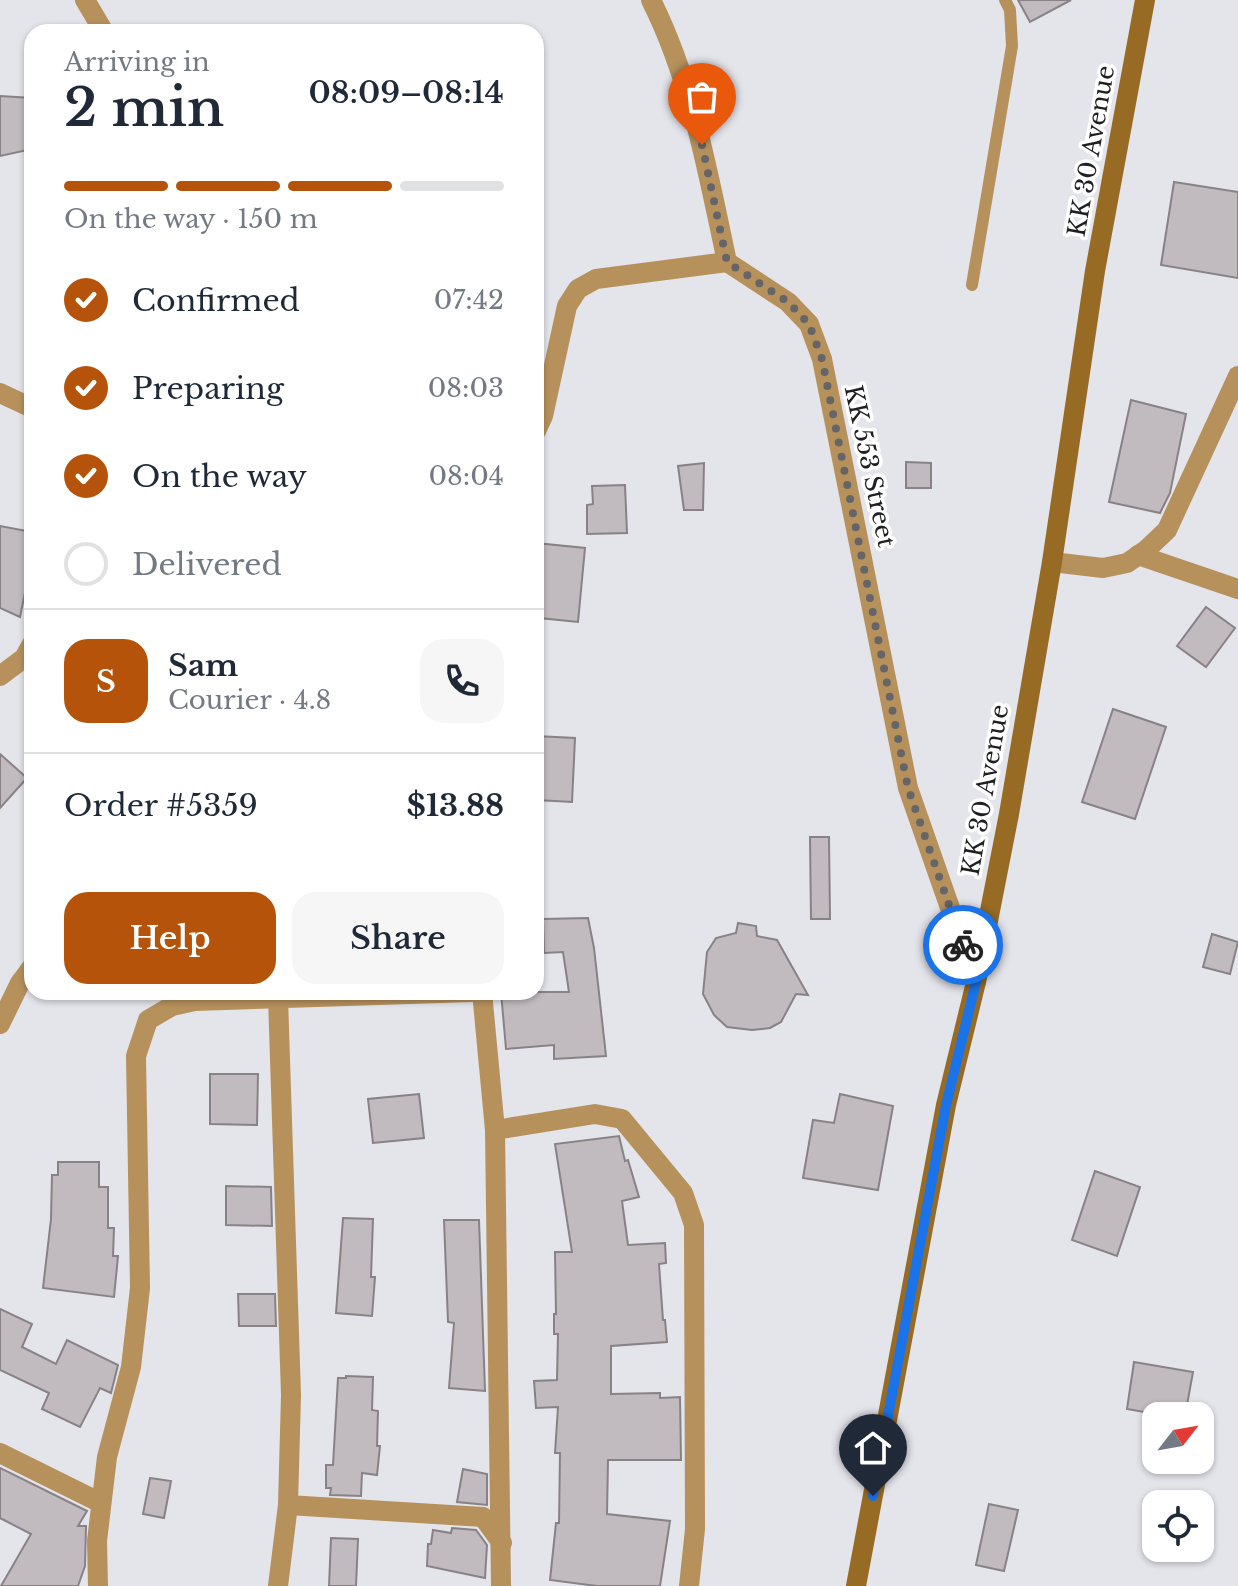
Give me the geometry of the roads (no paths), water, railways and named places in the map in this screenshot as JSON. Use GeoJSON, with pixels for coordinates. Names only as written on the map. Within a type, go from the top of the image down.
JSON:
{"type":"FeatureCollection","features":[{"type":"Feature","properties":{"kind":"main road","name":"KK 30 Avenue"},"geometry":{"type":"LineString","coordinates":[[856,1586],[946,1105],[976,982],[1009,814],[1052,562],[1095,271],[1145,0]]}},
{"type":"Feature","properties":{"kind":"street"},"geometry":{"type":"LineString","coordinates":[[85,0],[100,24]]}},
{"type":"Feature","properties":{"kind":"street"},"geometry":{"type":"LineString","coordinates":[[544,411],[567,306],[578,289],[596,279],[727,262],[696,116],[662,21],[651,0]]}},
{"type":"Feature","properties":{"kind":"street","name":"KK 553 Street"},"geometry":{"type":"LineString","coordinates":[[727,262],[788,302],[799,313],[809,324],[822,359],[908,788],[976,982]]}},
{"type":"Feature","properties":{"kind":"street"},"geometry":{"type":"LineString","coordinates":[[1052,562],[1103,568],[1127,563],[1167,530],[1238,376]]}},
{"type":"Feature","properties":{"kind":"street"},"geometry":{"type":"LineString","coordinates":[[0,393],[24,404]]}},
{"type":"Feature","properties":{"kind":"street"},"geometry":{"type":"LineString","coordinates":[[1138,555],[1238,589]]}},
{"type":"Feature","properties":{"kind":"street"},"geometry":{"type":"LineString","coordinates":[[0,676],[24,658]]}},
{"type":"Feature","properties":{"kind":"street"},"geometry":{"type":"LineString","coordinates":[[0,1024],[24,978]]}},
{"type":"Feature","properties":{"kind":"street"},"geometry":{"type":"LineString","coordinates":[[98,1586],[97,1541],[107,1457],[131,1367],[140,1288],[136,1056],[148,1020],[172,1006],[223,1000]]}},
{"type":"Feature","properties":{"kind":"street"},"geometry":{"type":"LineString","coordinates":[[278,1000],[291,1395],[288,1505],[278,1586]]}},
{"type":"Feature","properties":{"kind":"street"},"geometry":{"type":"LineString","coordinates":[[483,1000],[495,1130],[501,1586]]}},
{"type":"Feature","properties":{"kind":"street"},"geometry":{"type":"LineString","coordinates":[[495,1130],[595,1114],[622,1119],[683,1193],[694,1225],[695,1529],[689,1586]]}},
{"type":"Feature","properties":{"kind":"street"},"geometry":{"type":"LineString","coordinates":[[0,1453],[101,1503]]}},
{"type":"Feature","properties":{"kind":"street"},"geometry":{"type":"LineString","coordinates":[[288,1505],[483,1517],[502,1543]]}},
{"type":"Feature","properties":{"kind":"lane"},"geometry":{"type":"LineString","coordinates":[[972,285],[1012,46],[1010,10],[1005,0]]}}]}
